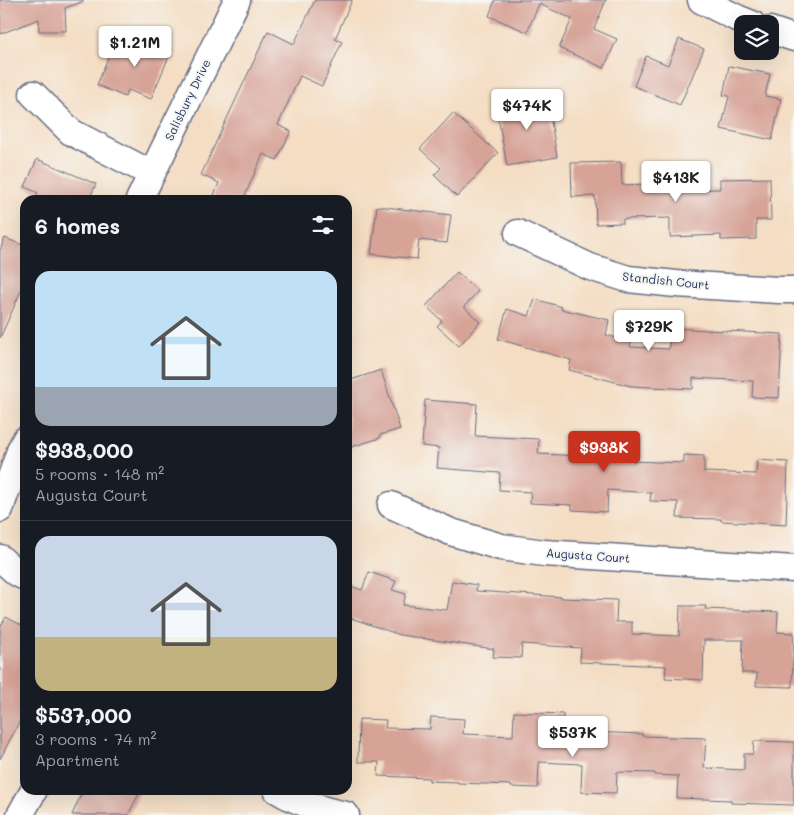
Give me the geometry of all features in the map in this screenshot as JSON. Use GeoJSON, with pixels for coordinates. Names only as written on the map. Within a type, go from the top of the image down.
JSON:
{"type":"FeatureCollection","features":[{"type":"Feature","properties":{"kind":"street","name":"Salisbury Drive"},"geometry":{"type":"LineString","coordinates":[[142,195],[237,0]]}},
{"type":"Feature","properties":{"kind":"street"},"geometry":{"type":"LineString","coordinates":[[701,0],[734,16]]}},
{"type":"Feature","properties":{"kind":"street"},"geometry":{"type":"LineString","coordinates":[[779,33],[794,38]]}},
{"type":"Feature","properties":{"kind":"street"},"geometry":{"type":"LineString","coordinates":[[33,94],[71,132],[152,174]]}},
{"type":"Feature","properties":{"kind":"street","name":"Standish Court"},"geometry":{"type":"LineString","coordinates":[[518,233],[590,267],[628,279],[676,284],[794,290]]}},
{"type":"Feature","properties":{"kind":"street"},"geometry":{"type":"LineString","coordinates":[[0,509],[20,451]]}},
{"type":"Feature","properties":{"kind":"street","name":"Augusta Court"},"geometry":{"type":"LineString","coordinates":[[390,505],[451,532],[500,546],[544,553],[794,568]]}},
{"type":"Feature","properties":{"kind":"street"},"geometry":{"type":"LineString","coordinates":[[0,558],[20,574]]}},
{"type":"Feature","properties":{"kind":"street"},"geometry":{"type":"LineString","coordinates":[[20,815],[31,795]]}},
{"type":"Feature","properties":{"kind":"street"},"geometry":{"type":"LineString","coordinates":[[286,795],[329,813]]}},
{"type":"Feature","properties":{"kind":"building"},"geometry":{"type":"Polygon","coordinates":[[[0,0],[84,1],[65,8],[66,31],[39,31],[39,19],[0,34],[0,0]]]}},
{"type":"Feature","properties":{"kind":"building"},"geometry":{"type":"Polygon","coordinates":[[[315,0],[352,0],[335,39],[342,42],[322,86],[300,76],[278,125],[291,131],[277,160],[263,154],[245,195],[214,195],[219,183],[201,175],[268,31],[294,44],[315,0]]]}},
{"type":"Feature","properties":{"kind":"building"},"geometry":{"type":"Polygon","coordinates":[[[495,0],[606,0],[594,29],[617,39],[604,68],[559,48],[572,19],[539,4],[527,32],[489,16],[495,0]]]}},
{"type":"Feature","properties":{"kind":"building"},"geometry":{"type":"Polygon","coordinates":[[[142,37],[172,49],[151,99],[128,90],[125,97],[97,85],[115,40],[138,49],[142,37]]]}},
{"type":"Feature","properties":{"kind":"building"},"geometry":{"type":"Polygon","coordinates":[[[679,39],[704,49],[680,105],[634,86],[646,56],[668,65],[679,39]]]}},
{"type":"Feature","properties":{"kind":"building"},"geometry":{"type":"Polygon","coordinates":[[[729,66],[770,74],[765,96],[781,99],[772,140],[721,129],[729,96],[723,95],[729,66]]]}},
{"type":"Feature","properties":{"kind":"building"},"geometry":{"type":"Polygon","coordinates":[[[547,97],[557,157],[507,166],[496,106],[547,97]]]}},
{"type":"Feature","properties":{"kind":"building"},"geometry":{"type":"Polygon","coordinates":[[[453,113],[498,153],[457,197],[434,175],[441,168],[420,149],[453,113]]]}},
{"type":"Feature","properties":{"kind":"building"},"geometry":{"type":"Polygon","coordinates":[[[37,159],[96,184],[91,195],[37,195],[38,193],[25,187],[37,159]]]}},
{"type":"Feature","properties":{"kind":"building"},"geometry":{"type":"Polygon","coordinates":[[[621,162],[622,185],[672,183],[672,190],[720,189],[720,179],[770,178],[771,220],[756,220],[756,239],[721,240],[721,235],[670,237],[670,218],[623,219],[623,223],[596,224],[595,196],[572,197],[571,163],[621,162]]]}},
{"type":"Feature","properties":{"kind":"building"},"geometry":{"type":"Polygon","coordinates":[[[377,206],[451,215],[447,243],[419,240],[417,259],[371,254],[377,206]]]}},
{"type":"Feature","properties":{"kind":"building"},"geometry":{"type":"Polygon","coordinates":[[[5,238],[20,244],[20,293],[0,338],[0,250],[5,238]]]}},
{"type":"Feature","properties":{"kind":"building"},"geometry":{"type":"Polygon","coordinates":[[[457,272],[478,291],[464,307],[480,322],[459,346],[437,326],[442,321],[426,306],[457,272]]]}},
{"type":"Feature","properties":{"kind":"building"},"geometry":{"type":"Polygon","coordinates":[[[535,299],[562,307],[561,309],[609,320],[606,335],[631,342],[630,347],[669,349],[670,328],[782,334],[779,398],[752,397],[753,381],[693,378],[693,389],[631,386],[569,370],[571,360],[498,339],[507,309],[529,316],[535,299]]]}},
{"type":"Feature","properties":{"kind":"building"},"geometry":{"type":"Polygon","coordinates":[[[381,370],[400,429],[380,435],[380,438],[352,447],[352,380],[381,370]]]}},
{"type":"Feature","properties":{"kind":"building"},"geometry":{"type":"Polygon","coordinates":[[[425,400],[477,404],[475,436],[539,439],[538,454],[584,456],[585,450],[634,453],[633,461],[684,463],[684,455],[704,456],[704,472],[756,474],[757,460],[788,462],[786,525],[721,521],[721,519],[677,518],[678,502],[650,501],[651,493],[608,490],[607,512],[572,510],[572,505],[530,503],[531,492],[499,490],[500,473],[437,468],[439,448],[422,446],[425,400]]]}},
{"type":"Feature","properties":{"kind":"building"},"geometry":{"type":"Polygon","coordinates":[[[369,572],[396,581],[392,590],[406,594],[403,605],[447,610],[452,581],[477,585],[476,591],[562,598],[617,600],[616,622],[632,622],[632,634],[679,636],[680,606],[706,606],[705,609],[778,612],[777,632],[794,633],[792,687],[756,686],[757,673],[742,673],[743,640],[704,640],[703,680],[665,678],[666,666],[580,662],[581,648],[522,644],[521,658],[493,657],[494,649],[400,635],[352,618],[352,586],[362,590],[369,572]]]}},
{"type":"Feature","properties":{"kind":"building"},"geometry":{"type":"Polygon","coordinates":[[[6,617],[20,624],[20,721],[0,759],[0,628],[6,617]]]}},
{"type":"Feature","properties":{"kind":"building"},"geometry":{"type":"Polygon","coordinates":[[[514,712],[563,714],[563,731],[706,738],[704,768],[744,770],[744,754],[753,754],[754,741],[794,742],[794,805],[731,803],[731,800],[677,798],[678,776],[655,775],[655,773],[617,772],[616,793],[581,792],[582,764],[539,762],[538,788],[429,781],[429,778],[378,776],[379,762],[358,762],[359,719],[386,720],[385,728],[430,729],[431,717],[464,719],[463,734],[513,736],[514,712]]]}},
{"type":"Feature","properties":{"kind":"building"},"geometry":{"type":"Polygon","coordinates":[[[81,795],[138,795],[128,815],[72,815],[81,795]]]}}]}
